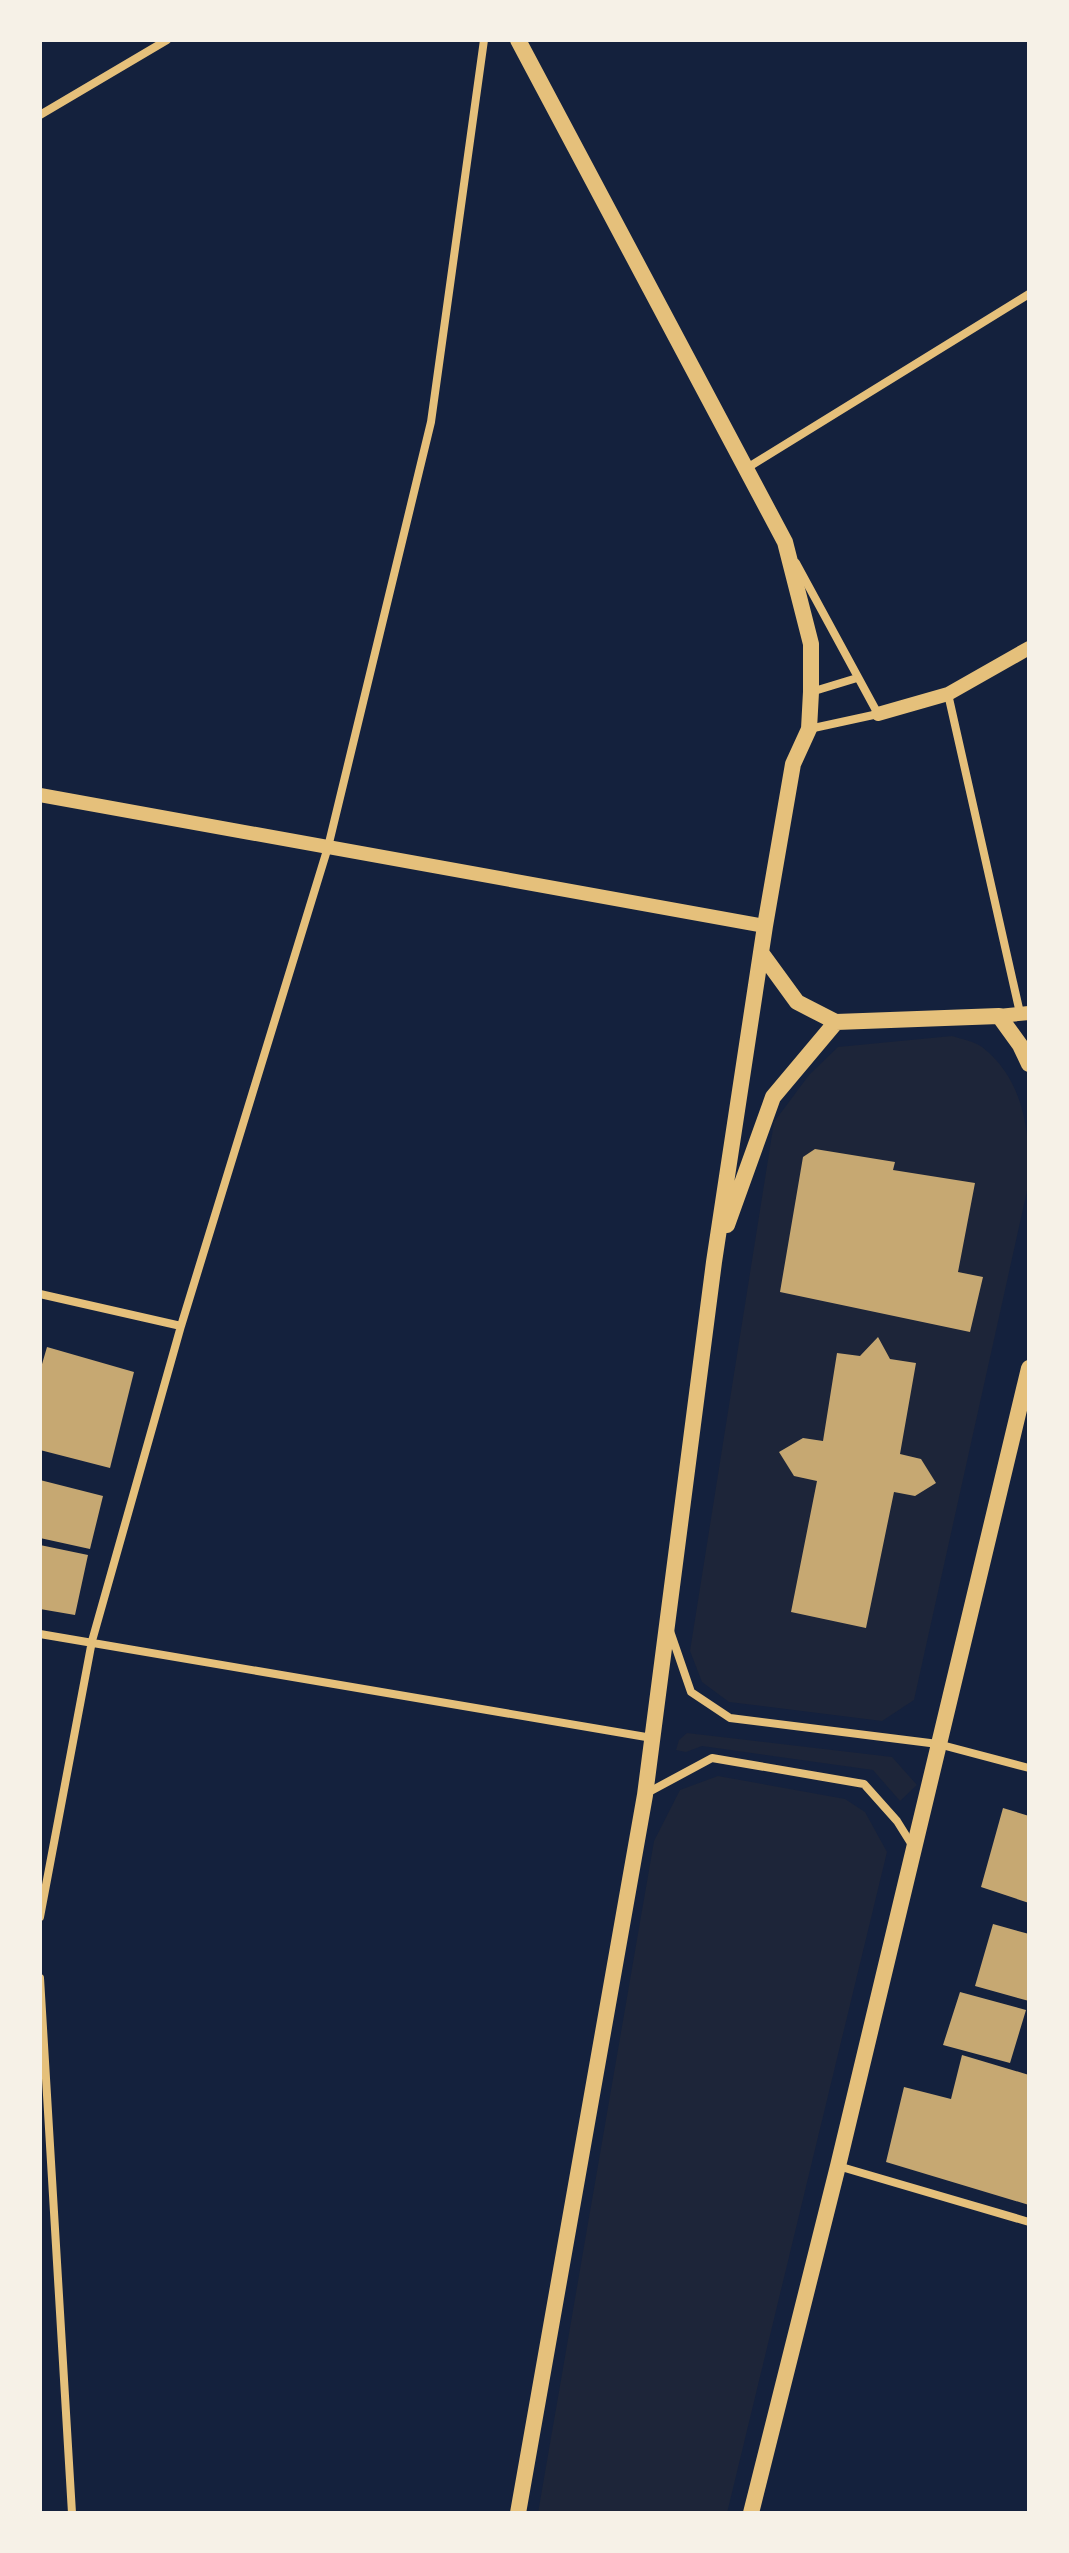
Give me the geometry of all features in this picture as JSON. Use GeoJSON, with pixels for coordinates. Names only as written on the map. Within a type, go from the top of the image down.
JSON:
{"type":"FeatureCollection","features":[{"type":"Feature","properties":{"kind":"main road"},"geometry":{"type":"LineString","coordinates":[[518,40],[785,542],[811,644],[809,729],[793,764],[765,926],[714,1262],[645,1795],[518,2513]]}},
{"type":"Feature","properties":{"kind":"main road"},"geometry":{"type":"LineString","coordinates":[[762,954],[797,1002],[836,1022],[999,1016],[1020,1045],[1029,1064]]}},
{"type":"Feature","properties":{"kind":"main road"},"geometry":{"type":"LineString","coordinates":[[714,1262],[773,1097],[836,1022]]}},
{"type":"Feature","properties":{"kind":"main road"},"geometry":{"type":"LineString","coordinates":[[751,2513],[915,1849],[1029,1368]]}},
{"type":"Feature","properties":{"kind":"street"},"geometry":{"type":"LineString","coordinates":[[40,115],[167,40]]}},
{"type":"Feature","properties":{"kind":"street"},"geometry":{"type":"LineString","coordinates":[[40,1917],[92,1641],[181,1326],[328,847],[431,422],[484,40]]}},
{"type":"Feature","properties":{"kind":"street"},"geometry":{"type":"LineString","coordinates":[[747,468],[1029,294]]}},
{"type":"Feature","properties":{"kind":"street"},"geometry":{"type":"LineString","coordinates":[[785,542],[878,714]]}},
{"type":"Feature","properties":{"kind":"street"},"geometry":{"type":"LineString","coordinates":[[809,729],[948,694],[1029,648]]}},
{"type":"Feature","properties":{"kind":"street"},"geometry":{"type":"LineString","coordinates":[[811,692],[857,678]]}},
{"type":"Feature","properties":{"kind":"street"},"geometry":{"type":"LineString","coordinates":[[948,694],[1025,1013],[999,1016]]}},
{"type":"Feature","properties":{"kind":"street"},"geometry":{"type":"LineString","coordinates":[[40,795],[765,926]]}},
{"type":"Feature","properties":{"kind":"street"},"geometry":{"type":"LineString","coordinates":[[40,1294],[181,1326]]}},
{"type":"Feature","properties":{"kind":"street"},"geometry":{"type":"LineString","coordinates":[[669,1627],[691,1692],[730,1718],[938,1744],[1029,1768]]}},
{"type":"Feature","properties":{"kind":"street"},"geometry":{"type":"LineString","coordinates":[[40,1634],[653,1738]]}},
{"type":"Feature","properties":{"kind":"street"},"geometry":{"type":"LineString","coordinates":[[645,1795],[712,1758],[864,1784],[897,1821],[915,1849]]}},
{"type":"Feature","properties":{"kind":"street"},"geometry":{"type":"LineString","coordinates":[[40,1978],[72,2513]]}},
{"type":"Feature","properties":{"kind":"street"},"geometry":{"type":"LineString","coordinates":[[838,2166],[1029,2222]]}},
{"type":"Feature","properties":{"kind":"shaded area"},"geometry":{"type":"Polygon","coordinates":[[[952,1036],[982,1047],[997,1061],[1017,1094],[1027,1132],[1027,1191],[914,1700],[882,1721],[729,1702],[702,1682],[690,1651],[774,1122],[809,1075],[838,1047],[952,1036]]]}},
{"type":"Feature","properties":{"kind":"shaded area"},"geometry":{"type":"Polygon","coordinates":[[[687,1733],[892,1757],[917,1785],[900,1801],[873,1770],[702,1746],[686,1752],[676,1750],[679,1740],[687,1733]]]}},
{"type":"Feature","properties":{"kind":"shaded area"},"geometry":{"type":"Polygon","coordinates":[[[718,1776],[845,1799],[865,1812],[887,1852],[727,2513],[538,2513],[654,1841],[680,1790],[718,1776]]]}},
{"type":"Feature","properties":{"kind":"building"},"geometry":{"type":"Polygon","coordinates":[[[815,1149],[895,1162],[893,1170],[975,1183],[958,1272],[983,1277],[970,1332],[780,1292],[803,1157],[815,1149]]]}},
{"type":"Feature","properties":{"kind":"building"},"geometry":{"type":"Polygon","coordinates":[[[878,1337],[890,1359],[916,1363],[900,1454],[921,1459],[936,1483],[915,1496],[894,1492],[866,1628],[791,1612],[817,1481],[794,1476],[779,1452],[803,1438],[823,1441],[837,1353],[860,1356],[878,1337]]]}},
{"type":"Feature","properties":{"kind":"building"},"geometry":{"type":"Polygon","coordinates":[[[47,1347],[134,1372],[110,1468],[40,1450],[40,1371],[47,1347]]]}},
{"type":"Feature","properties":{"kind":"building"},"geometry":{"type":"Polygon","coordinates":[[[40,1480],[103,1496],[90,1549],[40,1538],[40,1480]]]}},
{"type":"Feature","properties":{"kind":"building"},"geometry":{"type":"Polygon","coordinates":[[[40,1545],[88,1555],[75,1615],[40,1609],[40,1545]]]}},
{"type":"Feature","properties":{"kind":"building"},"geometry":{"type":"Polygon","coordinates":[[[1003,1808],[1029,1816],[1029,1903],[981,1887],[1003,1808]]]}},
{"type":"Feature","properties":{"kind":"building"},"geometry":{"type":"Polygon","coordinates":[[[993,1924],[1029,1934],[1029,2001],[975,1986],[993,1924]]]}},
{"type":"Feature","properties":{"kind":"building"},"geometry":{"type":"Polygon","coordinates":[[[960,1992],[1026,2010],[1010,2063],[943,2045],[960,1992]]]}},
{"type":"Feature","properties":{"kind":"building"},"geometry":{"type":"Polygon","coordinates":[[[962,2055],[1029,2075],[1029,2205],[886,2162],[904,2087],[951,2099],[962,2055]]]}}]}
